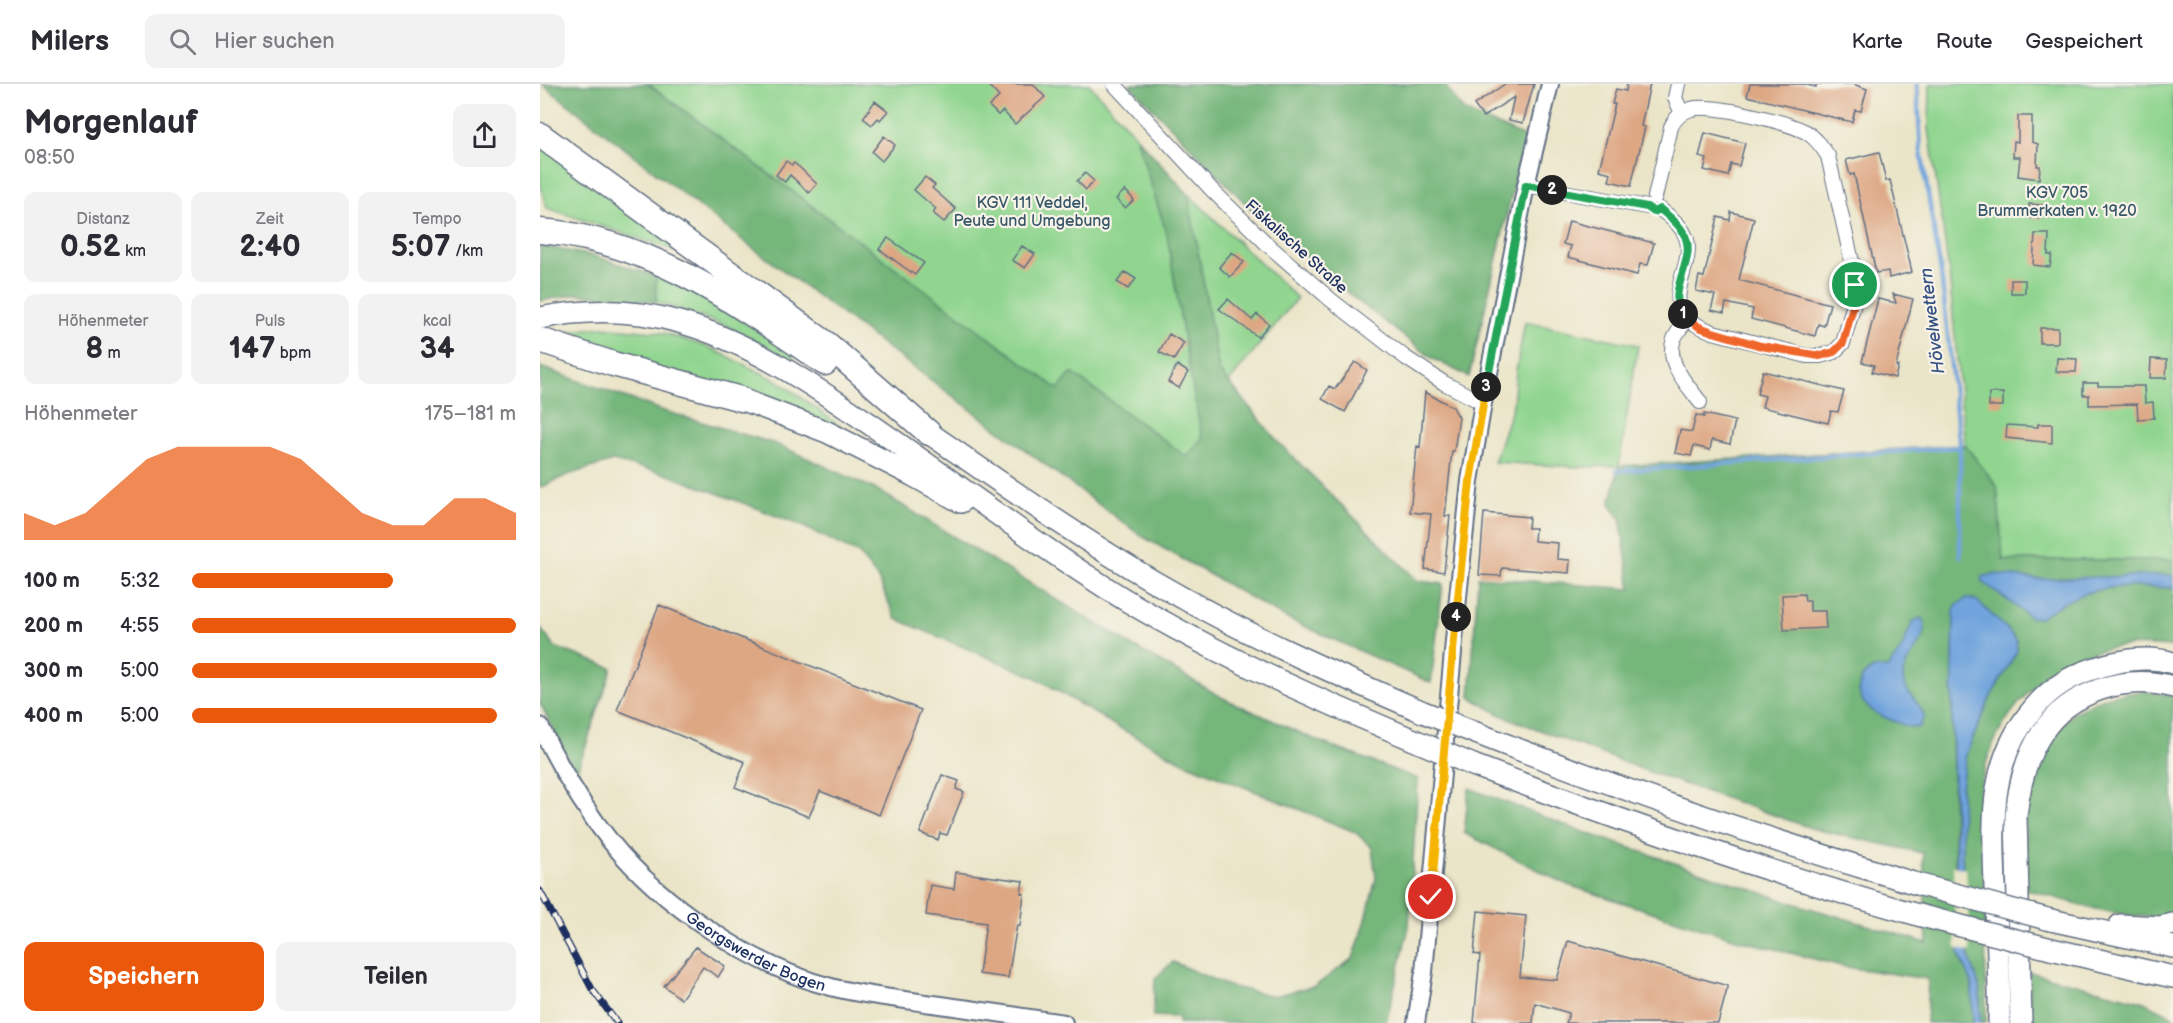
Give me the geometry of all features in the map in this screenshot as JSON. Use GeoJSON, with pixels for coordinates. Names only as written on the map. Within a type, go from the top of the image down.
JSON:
{"type":"FeatureCollection","features":[{"type":"Feature","properties":{"kind":"highway"},"geometry":{"type":"LineString","coordinates":[[540,135],[828,345],[929,434]]}},
{"type":"Feature","properties":{"kind":"highway"},"geometry":{"type":"LineString","coordinates":[[550,232],[588,238],[636,252],[703,283],[1103,550],[1199,607],[1310,662],[1423,712],[1619,788],[1825,857],[2051,920],[2173,947]]}},
{"type":"Feature","properties":{"kind":"highway"},"geometry":{"type":"LineString","coordinates":[[540,318],[598,312],[636,313],[678,321],[738,343],[811,385],[920,458],[1053,554]]}},
{"type":"Feature","properties":{"kind":"highway"},"geometry":{"type":"LineString","coordinates":[[540,340],[613,364],[741,399],[827,432],[912,475],[1053,554],[1196,640],[1251,669],[1473,765],[1617,819],[1798,880],[1918,915],[2099,961],[2173,977]]}},
{"type":"Feature","properties":{"kind":"highway"},"geometry":{"type":"LineString","coordinates":[[1999,1023],[1993,818],[2000,771],[2011,739],[2040,700],[2057,686],[2076,675],[2117,662],[2144,659],[2173,663]]}},
{"type":"Feature","properties":{"kind":"highway"},"geometry":{"type":"LineString","coordinates":[[2021,1023],[2016,816],[2019,791],[2032,751],[2042,732],[2056,717],[2086,695],[2123,683],[2146,682],[2173,687]]}},
{"type":"Feature","properties":{"kind":"highway"},"geometry":{"type":"LineString","coordinates":[[2051,920],[2161,927],[2173,924]]}},
{"type":"Feature","properties":{"kind":"highway"},"geometry":{"type":"LineString","coordinates":[[2099,961],[2173,992]]}},
{"type":"Feature","properties":{"kind":"street","name":"Fiskalische Straße"},"geometry":{"type":"LineString","coordinates":[[1114,84],[1212,190],[1315,286],[1406,358],[1444,383],[1483,403]]}},
{"type":"Feature","properties":{"kind":"street"},"geometry":{"type":"LineString","coordinates":[[1416,1023],[1424,972],[1470,481],[1526,185],[1550,84]]}},
{"type":"Feature","properties":{"kind":"street"},"geometry":{"type":"LineString","coordinates":[[1678,84],[1675,98],[1682,113]]}},
{"type":"Feature","properties":{"kind":"street"},"geometry":{"type":"LineString","coordinates":[[1526,185],[1654,204],[1677,224],[1687,240],[1688,256],[1677,295],[1678,308],[1687,319],[1699,327],[1761,346],[1820,356],[1834,352],[1843,343],[1853,307],[1855,285],[1828,156],[1820,144],[1808,133],[1792,126],[1731,112],[1699,108],[1682,113],[1671,127],[1654,204]]}},
{"type":"Feature","properties":{"kind":"street"},"geometry":{"type":"LineString","coordinates":[[1687,319],[1674,339],[1672,354],[1676,370],[1700,402]]}},
{"type":"Feature","properties":{"kind":"street","name":"Georgswerder Bogen"},"geometry":{"type":"LineString","coordinates":[[540,726],[561,770],[584,806],[617,849],[670,899],[710,930],[745,951],[804,978],[855,993],[1064,1023]]}},
{"type":"Feature","properties":{"kind":"green space"},"geometry":{"type":"Polygon","coordinates":[[[542,84],[648,84],[1058,389],[1072,373],[1187,457],[1202,438],[1167,235],[1136,137],[1188,194],[1219,371],[1280,444],[1418,581],[1443,584],[1431,683],[1288,619],[1140,535],[746,243],[542,84]]]}},
{"type":"Feature","properties":{"kind":"green space","name":"KGV 111 Veddel, Peute und Umgebung"},"geometry":{"type":"Polygon","coordinates":[[[648,84],[1089,84],[1188,194],[1297,298],[1229,382],[1261,421],[1187,458],[1072,374],[1058,390],[648,84]]]}},
{"type":"Feature","properties":{"kind":"green space"},"geometry":{"type":"Polygon","coordinates":[[[1129,84],[1444,84],[1464,111],[1525,137],[1469,377],[1432,358],[1349,294],[1254,212],[1129,84]]]}},
{"type":"Feature","properties":{"kind":"green space","name":"KGV 705 Brummerkaten v. 1920"},"geometry":{"type":"Polygon","coordinates":[[[1930,84],[2173,84],[2173,560],[2002,560],[1997,487],[1965,445],[1949,272],[1929,129],[1930,84]]]}},
{"type":"Feature","properties":{"kind":"green space"},"geometry":{"type":"Polygon","coordinates":[[[540,144],[693,260],[682,253],[547,208],[540,183],[540,144]]]}},
{"type":"Feature","properties":{"kind":"green space"},"geometry":{"type":"Polygon","coordinates":[[[540,246],[595,256],[656,276],[656,302],[577,294],[540,301],[540,246]]]}},
{"type":"Feature","properties":{"kind":"green space"},"geometry":{"type":"Polygon","coordinates":[[[666,275],[794,352],[793,360],[727,326],[656,302],[656,276],[666,275]]]}},
{"type":"Feature","properties":{"kind":"green space"},"geometry":{"type":"Polygon","coordinates":[[[1525,322],[1638,345],[1619,466],[1577,467],[1494,462],[1513,405],[1516,371],[1525,322]]]}},
{"type":"Feature","properties":{"kind":"green space"},"geometry":{"type":"Polygon","coordinates":[[[603,327],[663,333],[708,347],[778,381],[846,430],[547,334],[603,327]]]}},
{"type":"Feature","properties":{"kind":"green space"},"geometry":{"type":"Polygon","coordinates":[[[540,367],[664,411],[776,444],[879,491],[1136,648],[1223,698],[1318,741],[1418,779],[1409,926],[1386,1023],[1178,1023],[1179,1017],[1153,1016],[1155,978],[1173,962],[1228,986],[1274,996],[1315,986],[1353,958],[1365,923],[1376,878],[1372,848],[1355,832],[1185,763],[1114,725],[1035,677],[896,619],[878,579],[859,554],[802,526],[663,473],[613,461],[567,475],[540,488],[540,367]]]}},
{"type":"Feature","properties":{"kind":"green space"},"geometry":{"type":"Polygon","coordinates":[[[1965,445],[1997,486],[2003,560],[2173,560],[2173,576],[2037,579],[1994,574],[2040,618],[2073,598],[2088,592],[2136,586],[2173,588],[2173,647],[2139,645],[2118,647],[2092,652],[2068,663],[2027,694],[2010,714],[1997,737],[1987,761],[1980,796],[1984,868],[1986,1023],[1980,1023],[1980,991],[1968,954],[1962,857],[1961,787],[1966,754],[1991,696],[2017,651],[2016,640],[2007,629],[1973,599],[1957,606],[1954,611],[1952,718],[1954,837],[1960,959],[1972,983],[1973,1023],[1926,1023],[1928,979],[1846,967],[1736,939],[1568,885],[1464,833],[1469,788],[1575,829],[1786,901],[1927,943],[1923,853],[1814,829],[1641,769],[1503,716],[1470,697],[1478,577],[1631,589],[1620,518],[1610,504],[1619,466],[1965,445]]]}},
{"type":"Feature","properties":{"kind":"green space"},"geometry":{"type":"Polygon","coordinates":[[[540,628],[555,647],[612,668],[576,775],[540,703],[540,628]]]}},
{"type":"Feature","properties":{"kind":"green space"},"geometry":{"type":"Polygon","coordinates":[[[2145,691],[2173,696],[2173,914],[2157,917],[2119,914],[2025,889],[2025,817],[2032,773],[2050,737],[2075,712],[2108,696],[2145,691]]]}},
{"type":"Feature","properties":{"kind":"green space"},"geometry":{"type":"Polygon","coordinates":[[[2029,972],[2142,1001],[2173,1016],[2173,1023],[2031,1023],[2029,972]]]}},
{"type":"Feature","properties":{"kind":"water"},"geometry":{"type":"Polygon","coordinates":[[[1994,574],[2037,579],[2169,575],[2173,576],[2173,588],[2136,586],[2088,592],[2073,598],[2040,618],[2030,617],[1983,582],[1982,577],[1994,574]]]}},
{"type":"Feature","properties":{"kind":"water"},"geometry":{"type":"Polygon","coordinates":[[[1966,599],[1976,600],[2007,629],[2016,640],[2017,651],[1991,696],[1966,754],[1961,787],[1962,857],[1968,954],[1980,991],[1980,1023],[1973,1023],[1972,983],[1959,953],[1952,717],[1954,611],[1956,606],[1966,599]]]}},
{"type":"Feature","properties":{"kind":"water"},"geometry":{"type":"Polygon","coordinates":[[[1922,618],[1924,631],[1922,638],[1906,664],[1903,677],[1904,684],[1924,716],[1919,727],[1915,727],[1893,721],[1872,710],[1861,697],[1859,686],[1868,672],[1888,668],[1901,650],[1913,621],[1922,618]]]}},
{"type":"Feature","properties":{"kind":"pier"},"geometry":{"type":"Polygon","coordinates":[[[1953,866],[1966,869],[1970,952],[1956,948],[1953,866]]]}},
{"type":"Feature","properties":{"kind":"building"},"geometry":{"type":"Polygon","coordinates":[[[987,84],[1033,84],[1045,97],[1015,124],[1003,111],[998,115],[989,106],[999,97],[987,84]]]}},
{"type":"Feature","properties":{"kind":"building"},"geometry":{"type":"Polygon","coordinates":[[[1505,84],[1534,84],[1523,123],[1509,120],[1514,97],[1483,117],[1474,105],[1505,84]]]}},
{"type":"Feature","properties":{"kind":"building"},"geometry":{"type":"Polygon","coordinates":[[[1627,84],[1650,84],[1641,126],[1645,127],[1631,186],[1609,181],[1611,173],[1599,170],[1615,104],[1612,104],[1616,89],[1626,91],[1627,84]]]}},
{"type":"Feature","properties":{"kind":"building"},"geometry":{"type":"Polygon","coordinates":[[[1750,84],[1803,84],[1816,87],[1816,84],[1853,84],[1867,89],[1861,111],[1855,110],[1852,122],[1747,96],[1750,84]]]}},
{"type":"Feature","properties":{"kind":"building"},"geometry":{"type":"Polygon","coordinates":[[[875,101],[888,111],[872,125],[863,118],[875,101]]]}},
{"type":"Feature","properties":{"kind":"building"},"geometry":{"type":"Polygon","coordinates":[[[2018,116],[2032,116],[2032,142],[2038,144],[2039,179],[2018,176],[2020,157],[2013,157],[2014,141],[2018,142],[2018,116]]]}},
{"type":"Feature","properties":{"kind":"building"},"geometry":{"type":"Polygon","coordinates":[[[1705,133],[1745,143],[1739,166],[1731,164],[1728,176],[1704,170],[1707,159],[1699,157],[1705,133]]]}},
{"type":"Feature","properties":{"kind":"building"},"geometry":{"type":"Polygon","coordinates":[[[884,136],[895,145],[882,161],[872,152],[884,136]]]}},
{"type":"Feature","properties":{"kind":"building"},"geometry":{"type":"Polygon","coordinates":[[[1879,152],[1886,181],[1890,180],[1912,272],[1889,278],[1888,271],[1876,273],[1854,174],[1850,175],[1846,160],[1879,152]]]}},
{"type":"Feature","properties":{"kind":"building"},"geometry":{"type":"Polygon","coordinates":[[[786,161],[792,165],[794,163],[817,184],[809,193],[790,175],[785,182],[776,175],[786,161]]]}},
{"type":"Feature","properties":{"kind":"building"},"geometry":{"type":"Polygon","coordinates":[[[1085,173],[1094,181],[1086,190],[1077,181],[1085,173]]]}},
{"type":"Feature","properties":{"kind":"building"},"geometry":{"type":"Polygon","coordinates":[[[925,177],[935,185],[932,188],[956,209],[944,222],[933,213],[936,209],[914,190],[925,177]]]}},
{"type":"Feature","properties":{"kind":"building"},"geometry":{"type":"Polygon","coordinates":[[[1125,190],[1134,200],[1125,208],[1116,199],[1125,190]]]}},
{"type":"Feature","properties":{"kind":"building"},"geometry":{"type":"Polygon","coordinates":[[[2029,204],[2042,205],[2042,218],[2029,218],[2029,204]]]}},
{"type":"Feature","properties":{"kind":"building"},"geometry":{"type":"Polygon","coordinates":[[[1731,212],[1754,218],[1739,280],[1830,304],[1824,326],[1818,324],[1815,336],[1751,319],[1753,309],[1726,303],[1724,313],[1711,310],[1715,295],[1696,291],[1699,276],[1704,277],[1718,217],[1730,220],[1731,212]]]}},
{"type":"Feature","properties":{"kind":"building"},"geometry":{"type":"Polygon","coordinates":[[[1569,221],[1654,243],[1648,265],[1640,264],[1637,275],[1568,257],[1571,246],[1563,244],[1569,221]]]}},
{"type":"Feature","properties":{"kind":"building"},"geometry":{"type":"Polygon","coordinates":[[[2035,234],[2049,234],[2048,255],[2052,255],[2050,267],[2033,265],[2035,234]]]}},
{"type":"Feature","properties":{"kind":"building"},"geometry":{"type":"Polygon","coordinates":[[[888,238],[924,263],[915,275],[879,249],[888,238]]]}},
{"type":"Feature","properties":{"kind":"building"},"geometry":{"type":"Polygon","coordinates":[[[1022,246],[1035,254],[1025,268],[1012,260],[1022,246]]]}},
{"type":"Feature","properties":{"kind":"building"},"geometry":{"type":"Polygon","coordinates":[[[1232,252],[1244,262],[1230,277],[1219,267],[1232,252]]]}},
{"type":"Feature","properties":{"kind":"building"},"geometry":{"type":"Polygon","coordinates":[[[1125,272],[1136,279],[1128,289],[1117,282],[1125,272]]]}},
{"type":"Feature","properties":{"kind":"building"},"geometry":{"type":"Polygon","coordinates":[[[2011,280],[2025,280],[2025,293],[2011,293],[2011,280]]]}},
{"type":"Feature","properties":{"kind":"building"},"geometry":{"type":"Polygon","coordinates":[[[1893,294],[1913,299],[1895,378],[1872,372],[1874,365],[1862,362],[1878,299],[1896,303],[1893,294]]]}},
{"type":"Feature","properties":{"kind":"building"},"geometry":{"type":"Polygon","coordinates":[[[1228,299],[1252,320],[1257,314],[1269,324],[1258,337],[1219,309],[1228,299]]]}},
{"type":"Feature","properties":{"kind":"building"},"geometry":{"type":"Polygon","coordinates":[[[2040,328],[2058,328],[2058,343],[2040,343],[2040,328]]]}},
{"type":"Feature","properties":{"kind":"building"},"geometry":{"type":"Polygon","coordinates":[[[1169,334],[1184,343],[1174,360],[1159,352],[1169,334]]]}},
{"type":"Feature","properties":{"kind":"building"},"geometry":{"type":"Polygon","coordinates":[[[2057,358],[2077,359],[2076,372],[2056,372],[2057,358]]]}},
{"type":"Feature","properties":{"kind":"building"},"geometry":{"type":"Polygon","coordinates":[[[2151,359],[2167,360],[2166,378],[2150,378],[2151,359]]]}},
{"type":"Feature","properties":{"kind":"building"},"geometry":{"type":"Polygon","coordinates":[[[1355,362],[1367,370],[1345,412],[1322,399],[1329,386],[1335,389],[1355,362]]]}},
{"type":"Feature","properties":{"kind":"building"},"geometry":{"type":"Polygon","coordinates":[[[1177,365],[1188,372],[1179,388],[1168,382],[1177,365]]]}},
{"type":"Feature","properties":{"kind":"building"},"geometry":{"type":"Polygon","coordinates":[[[1763,371],[1844,391],[1838,412],[1831,411],[1828,423],[1762,407],[1765,396],[1757,394],[1763,371]]]}},
{"type":"Feature","properties":{"kind":"building"},"geometry":{"type":"Polygon","coordinates":[[[2083,383],[2098,383],[2098,386],[2144,386],[2145,403],[2153,402],[2154,418],[2138,419],[2137,404],[2089,405],[2089,395],[2083,395],[2083,383]]]}},
{"type":"Feature","properties":{"kind":"building"},"geometry":{"type":"Polygon","coordinates":[[[1425,392],[1453,407],[1459,418],[1454,451],[1452,451],[1445,516],[1450,516],[1444,572],[1425,569],[1431,514],[1410,512],[1417,446],[1420,447],[1425,392]]]}},
{"type":"Feature","properties":{"kind":"building"},"geometry":{"type":"Polygon","coordinates":[[[1989,393],[2003,393],[2003,406],[1989,406],[1989,393]]]}},
{"type":"Feature","properties":{"kind":"building"},"geometry":{"type":"Polygon","coordinates":[[[1704,414],[1735,421],[1730,444],[1712,440],[1710,450],[1694,446],[1691,456],[1675,453],[1680,430],[1692,432],[1696,415],[1704,417],[1704,414]]]}},
{"type":"Feature","properties":{"kind":"building"},"geometry":{"type":"Polygon","coordinates":[[[2038,424],[2052,424],[2052,443],[2006,438],[2007,425],[2038,427],[2038,424]]]}},
{"type":"Feature","properties":{"kind":"building"},"geometry":{"type":"Polygon","coordinates":[[[1484,513],[1529,517],[1528,528],[1535,528],[1534,541],[1558,543],[1557,559],[1570,560],[1569,573],[1502,568],[1501,576],[1479,575],[1484,513]]]}},
{"type":"Feature","properties":{"kind":"building"},"geometry":{"type":"Polygon","coordinates":[[[1804,594],[1805,601],[1810,601],[1810,611],[1825,611],[1826,628],[1784,630],[1782,595],[1804,594]]]}},
{"type":"Feature","properties":{"kind":"building"},"geometry":{"type":"Polygon","coordinates":[[[659,605],[921,710],[879,815],[820,791],[809,817],[735,787],[745,762],[617,710],[659,605]]]}},
{"type":"Feature","properties":{"kind":"building"},"geometry":{"type":"Polygon","coordinates":[[[942,775],[959,781],[956,789],[964,792],[947,835],[940,833],[938,840],[920,833],[942,775]]]}},
{"type":"Feature","properties":{"kind":"building"},"geometry":{"type":"Polygon","coordinates":[[[956,872],[1023,881],[1021,893],[1024,894],[1020,926],[1017,925],[1008,978],[979,974],[986,923],[926,915],[930,885],[954,889],[956,872]]]}},
{"type":"Feature","properties":{"kind":"building"},"geometry":{"type":"Polygon","coordinates":[[[1478,911],[1526,916],[1520,977],[1557,980],[1568,941],[1728,986],[1718,1023],[1566,1023],[1569,1013],[1535,1003],[1533,1023],[1474,1023],[1480,955],[1474,954],[1478,911]]]}},
{"type":"Feature","properties":{"kind":"building"},"geometry":{"type":"Polygon","coordinates":[[[696,947],[725,966],[718,977],[703,967],[681,999],[664,986],[696,947]]]}},
{"type":"Feature","properties":{"kind":"waterway","name":"Hövelwettern"},"geometry":{"type":"LineString","coordinates":[[1917,84],[1921,151],[1941,273],[1960,447],[1960,556]]}},
{"type":"Feature","properties":{"kind":"waterway"},"geometry":{"type":"LineString","coordinates":[[1617,471],[1960,447]]}},
{"type":"Feature","properties":{"kind":"railway"},"geometry":{"type":"LineString","coordinates":[[540,891],[592,989],[617,1023]]}},
{"type":"Feature","properties":{"kind":"route"},"geometry":{"type":"LineString","coordinates":[[1431,897],[1470,481],[1526,185],[1647,207],[1654,212],[1660,209],[1672,218],[1684,233],[1689,247],[1677,295],[1678,308],[1687,319],[1713,332],[1807,356],[1820,356],[1834,352],[1843,343],[1849,328],[1855,285]]}}]}
